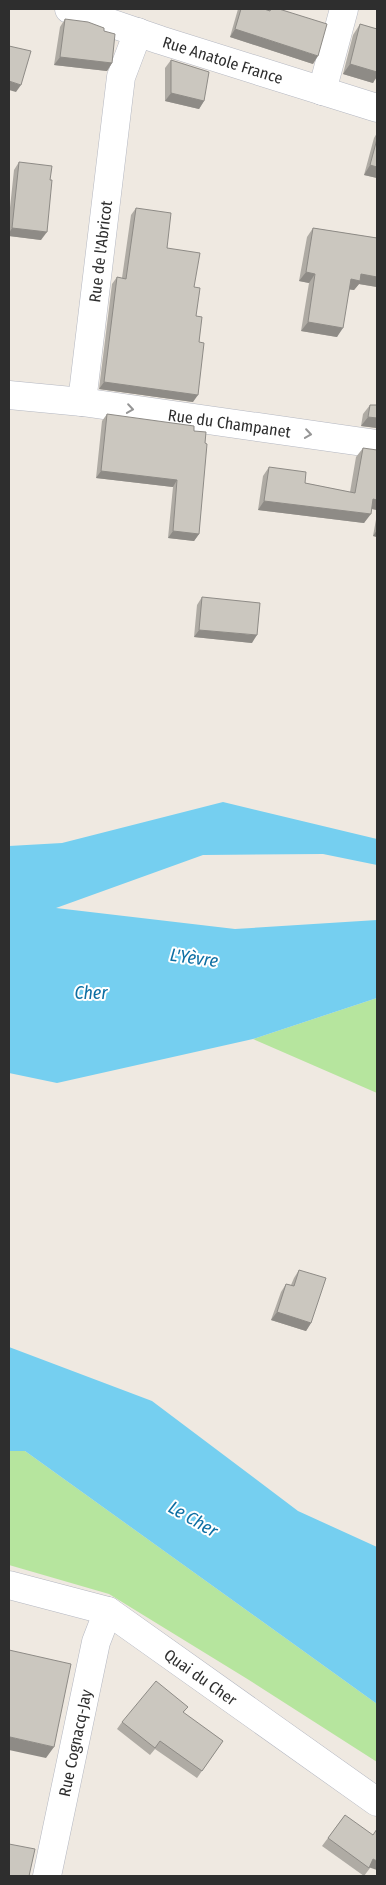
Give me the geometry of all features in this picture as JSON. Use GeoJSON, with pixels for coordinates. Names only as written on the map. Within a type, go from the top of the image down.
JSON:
{"type":"FeatureCollection","features":[{"type":"Feature","properties":{"kind":"street","name":"Rue Anatole France"},"geometry":{"type":"LineString","coordinates":[[69,9],[377,108]]}},
{"type":"Feature","properties":{"kind":"street"},"geometry":{"type":"LineString","coordinates":[[322,91],[344,9]]}},
{"type":"Feature","properties":{"kind":"street","name":"Rue de l'Abricot"},"geometry":{"type":"LineString","coordinates":[[82,402],[122,78],[138,32]]}},
{"type":"Feature","properties":{"kind":"street"},"geometry":{"type":"LineString","coordinates":[[9,394],[82,402]]}},
{"type":"Feature","properties":{"kind":"street","name":"Rue du Champanet"},"geometry":{"type":"LineString","coordinates":[[82,402],[377,444]]}},
{"type":"Feature","properties":{"kind":"street","name":"Quai du Cher"},"geometry":{"type":"LineString","coordinates":[[9,1585],[108,1611],[377,1802]]}},
{"type":"Feature","properties":{"kind":"street","name":"Rue Cognacq-Jay"},"geometry":{"type":"LineString","coordinates":[[47,1876],[96,1642],[108,1611]]}},
{"type":"Feature","properties":{"kind":"green space"},"geometry":{"type":"Polygon","coordinates":[[[377,998],[377,1093],[253,1039],[377,998]]]}},
{"type":"Feature","properties":{"kind":"green space"},"geometry":{"type":"Polygon","coordinates":[[[9,1451],[25,1451],[377,1704],[377,1762],[109,1594],[9,1565],[9,1451]]]}},
{"type":"Feature","properties":{"kind":"water","name":"Cher"},"geometry":{"type":"Polygon","coordinates":[[[223,802],[377,839],[377,865],[323,854],[203,855],[56,908],[235,929],[377,920],[377,998],[253,1039],[57,1083],[9,1073],[9,846],[62,843],[223,802]]]}},
{"type":"Feature","properties":{"kind":"water","name":"Le Cher"},"geometry":{"type":"Polygon","coordinates":[[[9,1347],[152,1401],[298,1511],[377,1547],[377,1704],[25,1451],[9,1451],[9,1347]]]}},
{"type":"Feature","properties":{"kind":"building"},"geometry":{"type":"Polygon","coordinates":[[[241,9],[264,9],[270,11],[271,9],[279,9],[327,24],[318,56],[235,29],[241,9]]]}},
{"type":"Feature","properties":{"kind":"building"},"geometry":{"type":"Polygon","coordinates":[[[65,19],[88,22],[104,28],[104,31],[115,34],[112,63],[60,57],[65,19]]]}},
{"type":"Feature","properties":{"kind":"building"},"geometry":{"type":"Polygon","coordinates":[[[360,24],[377,29],[377,72],[350,64],[360,24]]]}},
{"type":"Feature","properties":{"kind":"building"},"geometry":{"type":"Polygon","coordinates":[[[9,46],[31,51],[21,85],[9,81],[9,46]]]}},
{"type":"Feature","properties":{"kind":"building"},"geometry":{"type":"Polygon","coordinates":[[[171,60],[209,72],[204,101],[171,93],[171,60]]]}},
{"type":"Feature","properties":{"kind":"building"},"geometry":{"type":"Polygon","coordinates":[[[377,139],[377,167],[370,165],[377,139]]]}},
{"type":"Feature","properties":{"kind":"building"},"geometry":{"type":"Polygon","coordinates":[[[19,162],[52,166],[47,232],[12,228],[19,162]]]}},
{"type":"Feature","properties":{"kind":"building"},"geometry":{"type":"Polygon","coordinates":[[[136,208],[171,213],[167,248],[200,253],[194,287],[200,288],[196,316],[202,317],[199,342],[204,343],[198,395],[104,382],[117,277],[126,279],[136,208]]]}},
{"type":"Feature","properties":{"kind":"building"},"geometry":{"type":"Polygon","coordinates":[[[313,228],[377,238],[377,277],[361,274],[360,281],[351,279],[343,328],[308,322],[315,274],[306,272],[313,228]]]}},
{"type":"Feature","properties":{"kind":"building"},"geometry":{"type":"Polygon","coordinates":[[[370,405],[377,405],[377,418],[368,417],[370,405]]]}},
{"type":"Feature","properties":{"kind":"building"},"geometry":{"type":"Polygon","coordinates":[[[107,414],[194,426],[194,431],[206,432],[205,443],[207,444],[199,534],[173,531],[177,480],[101,471],[107,414]]]}},
{"type":"Feature","properties":{"kind":"building"},"geometry":{"type":"Polygon","coordinates":[[[363,448],[377,450],[377,500],[373,499],[371,514],[264,501],[269,467],[306,472],[305,483],[355,493],[363,448]]]}},
{"type":"Feature","properties":{"kind":"building"},"geometry":{"type":"Polygon","coordinates":[[[202,597],[260,603],[257,635],[199,630],[202,597]]]}},
{"type":"Feature","properties":{"kind":"building"},"geometry":{"type":"Polygon","coordinates":[[[299,1270],[326,1278],[311,1323],[277,1312],[286,1284],[294,1286],[299,1270]]]}},
{"type":"Feature","properties":{"kind":"building"},"geometry":{"type":"Polygon","coordinates":[[[9,1650],[71,1664],[54,1747],[10,1737],[9,1744],[9,1650]]]}},
{"type":"Feature","properties":{"kind":"building"},"geometry":{"type":"Polygon","coordinates":[[[156,1681],[188,1707],[183,1712],[223,1741],[202,1771],[160,1741],[155,1748],[122,1722],[156,1681]]]}},
{"type":"Feature","properties":{"kind":"building"},"geometry":{"type":"Polygon","coordinates":[[[345,1815],[373,1835],[377,1829],[377,1861],[373,1859],[369,1868],[328,1838],[345,1815]]]}},
{"type":"Feature","properties":{"kind":"building"},"geometry":{"type":"Polygon","coordinates":[[[9,1844],[35,1849],[29,1876],[9,1876],[9,1844]]]}},
{"type":"Feature","properties":{"kind":"water label","name":"L'Yèvre"},"geometry":{"type":"Point","coordinates":[194,958]}}]}
